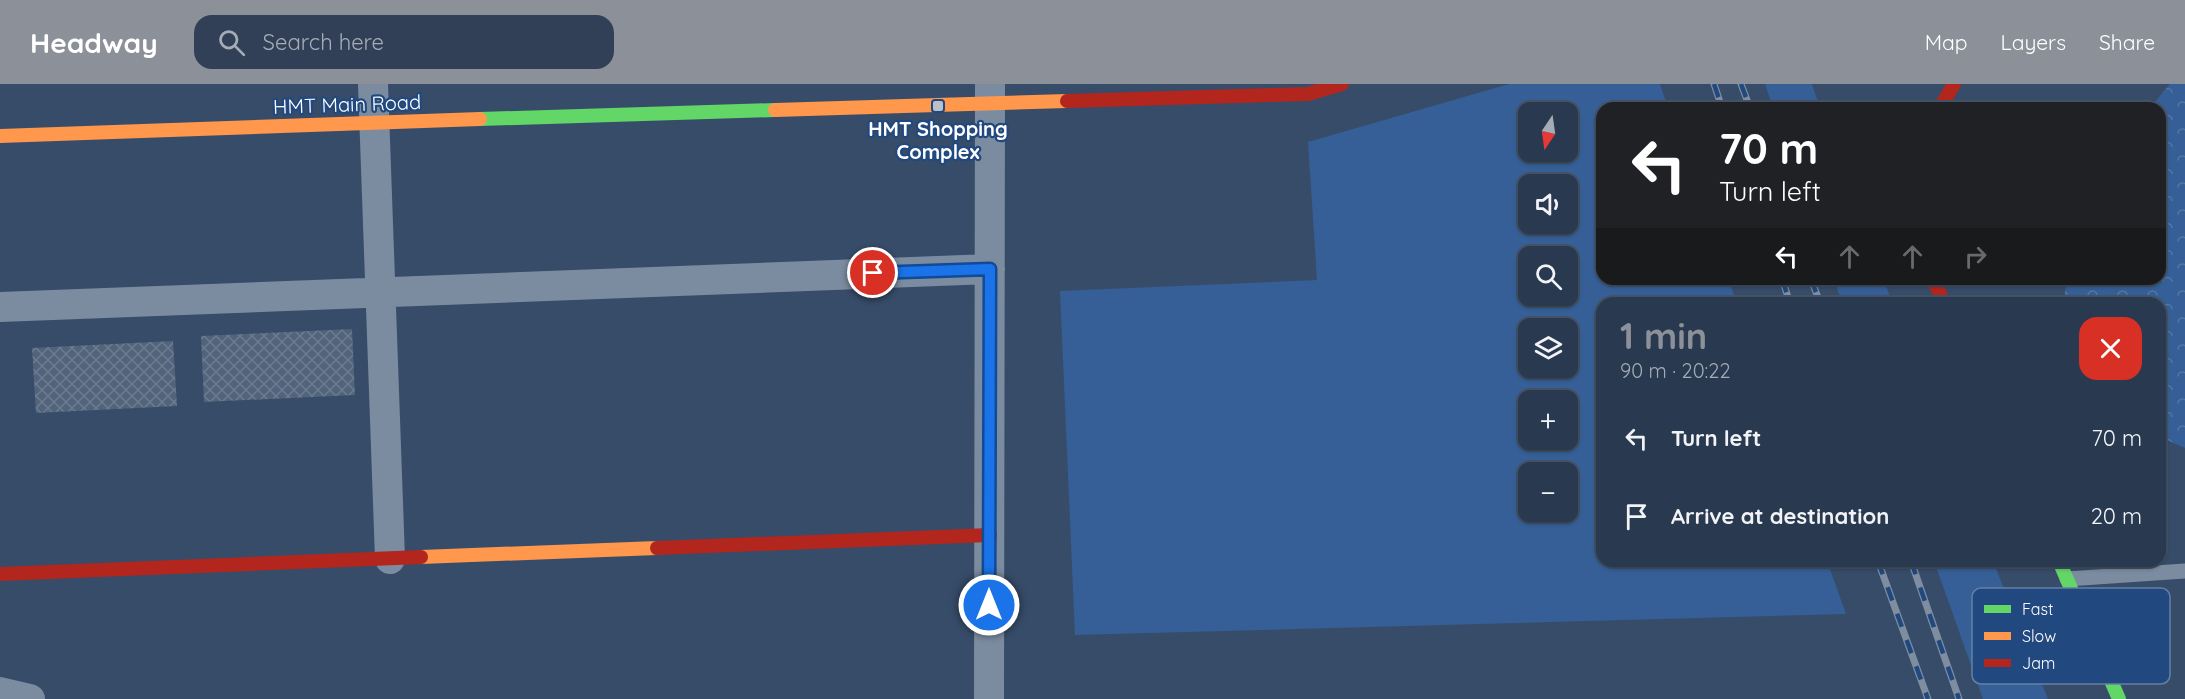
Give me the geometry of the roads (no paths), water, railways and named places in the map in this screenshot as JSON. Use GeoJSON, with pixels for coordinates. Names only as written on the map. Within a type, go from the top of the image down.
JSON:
{"type":"FeatureCollection","features":[{"type":"Feature","properties":{"kind":"street"},"geometry":{"type":"LineString","coordinates":[[373,84],[390,559]]}},
{"type":"Feature","properties":{"kind":"street","name":"HMT Main Road"},"geometry":{"type":"LineString","coordinates":[[0,136],[375,122],[990,94],[1308,94],[1342,84]]}},
{"type":"Feature","properties":{"kind":"street"},"geometry":{"type":"LineString","coordinates":[[1944,102],[1954,84]]}},
{"type":"Feature","properties":{"kind":"street"},"geometry":{"type":"LineString","coordinates":[[989,699],[990,94]]}},
{"type":"Feature","properties":{"kind":"street"},"geometry":{"type":"LineString","coordinates":[[0,307],[990,269]]}},
{"type":"Feature","properties":{"kind":"street"},"geometry":{"type":"LineString","coordinates":[[0,574],[990,535]]}},
{"type":"Feature","properties":{"kind":"street"},"geometry":{"type":"LineString","coordinates":[[2061,567],[2071,588]]}},
{"type":"Feature","properties":{"kind":"street"},"geometry":{"type":"LineString","coordinates":[[2112,684],[2119,699]]}},
{"type":"Feature","properties":{"kind":"street"},"geometry":{"type":"LineString","coordinates":[[0,692],[30,699]]}},
{"type":"Feature","properties":{"kind":"lane"},"geometry":{"type":"LineString","coordinates":[[2067,579],[2185,570]]}},
{"type":"Feature","properties":{"kind":"railway"},"geometry":{"type":"LineString","coordinates":[[1714,84],[1720,102]]}},
{"type":"Feature","properties":{"kind":"railway"},"geometry":{"type":"LineString","coordinates":[[1741,84],[1748,102]]}},
{"type":"Feature","properties":{"kind":"railway"},"geometry":{"type":"LineString","coordinates":[[1784,285],[1788,297]]}},
{"type":"Feature","properties":{"kind":"railway"},"geometry":{"type":"LineString","coordinates":[[1813,285],[1818,297]]}},
{"type":"Feature","properties":{"kind":"railway"},"geometry":{"type":"LineString","coordinates":[[1880,567],[1928,699]]}},
{"type":"Feature","properties":{"kind":"railway"},"geometry":{"type":"LineString","coordinates":[[1913,567],[1959,699]]}},
{"type":"Feature","properties":{"kind":"place","name":"HMT Shopping Complex"},"geometry":{"type":"Point","coordinates":[938,106]}}]}
